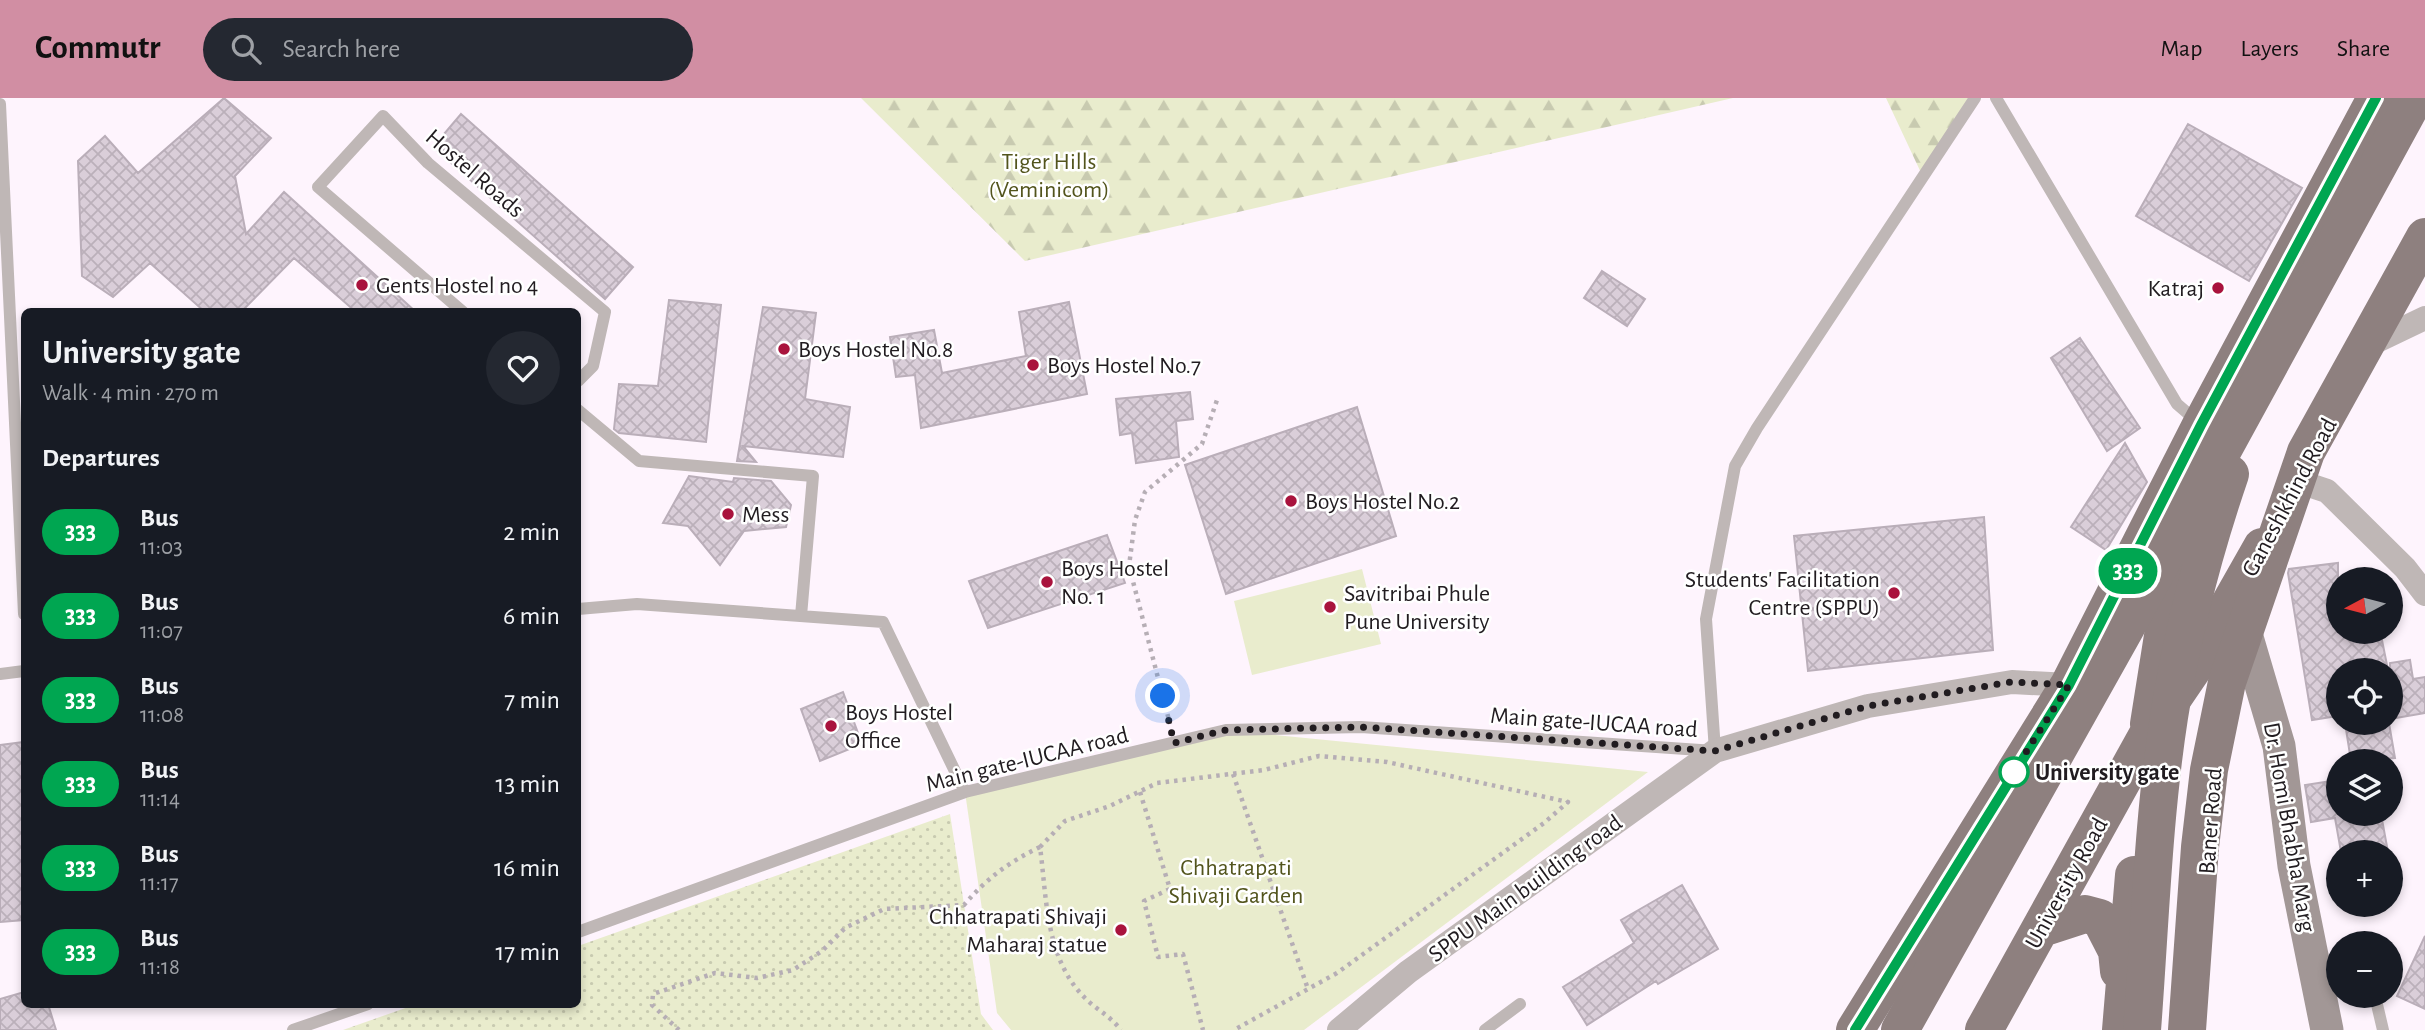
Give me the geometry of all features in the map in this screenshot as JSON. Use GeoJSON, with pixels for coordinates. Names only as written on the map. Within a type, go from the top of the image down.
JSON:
{"type":"FeatureCollection","features":[{"type":"Feature","properties":{"kind":"main road"},"geometry":{"type":"LineString","coordinates":[[1900,1030],[2416,98]]}},
{"type":"Feature","properties":{"kind":"main road"},"geometry":{"type":"LineString","coordinates":[[1855,1030],[2069,685],[2372,100]]}},
{"type":"Feature","properties":{"kind":"main road"},"geometry":{"type":"LineString","coordinates":[[2187,1030],[2200,847],[2209,770],[2227,682],[2306,452],[2425,237]]}},
{"type":"Feature","properties":{"kind":"main road","name":"Ganeshkhind Road"},"geometry":{"type":"LineString","coordinates":[[2147,736],[2226,612],[2425,255]]}},
{"type":"Feature","properties":{"kind":"main road"},"geometry":{"type":"LineString","coordinates":[[2129,1020],[2178,665],[2194,591],[2259,385]]}},
{"type":"Feature","properties":{"kind":"main road"},"geometry":{"type":"LineString","coordinates":[[2129,1020],[2147,736],[2197,434]]}},
{"type":"Feature","properties":{"kind":"main road","name":"Dr. Homi Bhabha Marg"},"geometry":{"type":"LineString","coordinates":[[2263,544],[2249,600],[2246,634],[2279,746],[2294,866],[2323,977],[2327,1030]]}},
{"type":"Feature","properties":{"kind":"main road","name":"Baner Road"},"geometry":{"type":"LineString","coordinates":[[2198,1030],[2209,813],[2226,612]]}},
{"type":"Feature","properties":{"kind":"main road","name":"University Road"},"geometry":{"type":"LineString","coordinates":[[1984,1030],[2147,736]]}},
{"type":"Feature","properties":{"kind":"main road"},"geometry":{"type":"LineString","coordinates":[[2042,928],[2085,914],[2100,918],[2117,951],[2129,1020]]}},
{"type":"Feature","properties":{"kind":"street"},"geometry":{"type":"LineString","coordinates":[[2377,341],[2425,318]]}},
{"type":"Feature","properties":{"kind":"street"},"geometry":{"type":"LineString","coordinates":[[2297,481],[2327,491],[2405,568],[2425,594]]}},
{"type":"Feature","properties":{"kind":"street","name":"SPPU Main building road"},"geometry":{"type":"LineString","coordinates":[[1339,1030],[1408,972],[1715,751],[1868,706],[2011,682],[2069,685]]}},
{"type":"Feature","properties":{"kind":"lane"},"geometry":{"type":"LineString","coordinates":[[1715,751],[1706,619],[1735,466],[1757,428],[1975,98]]}},
{"type":"Feature","properties":{"kind":"lane"},"geometry":{"type":"LineString","coordinates":[[1996,98],[2197,434]]}},
{"type":"Feature","properties":{"kind":"lane"},"geometry":{"type":"LineString","coordinates":[[0,104],[21,550]]}},
{"type":"Feature","properties":{"kind":"lane","name":"Hostel Roads"},"geometry":{"type":"LineString","coordinates":[[458,308],[318,187],[383,116],[428,163],[605,312],[593,366],[581,378]]}},
{"type":"Feature","properties":{"kind":"lane"},"geometry":{"type":"LineString","coordinates":[[581,413],[639,461],[813,476],[801,616]]}},
{"type":"Feature","properties":{"kind":"lane"},"geometry":{"type":"LineString","coordinates":[[581,609],[637,604],[883,622],[965,792]]}},
{"type":"Feature","properties":{"kind":"lane"},"geometry":{"type":"LineString","coordinates":[[0,674],[21,671]]}},
{"type":"Feature","properties":{"kind":"lane","name":"Main gate-IUCAA road"},"geometry":{"type":"LineString","coordinates":[[581,931],[965,792],[1226,730],[1361,727],[1715,751]]}},
{"type":"Feature","properties":{"kind":"lane"},"geometry":{"type":"LineString","coordinates":[[1485,1030],[1520,1004]]}},
{"type":"Feature","properties":{"kind":"lane"},"geometry":{"type":"LineString","coordinates":[[293,1030],[356,1008]]}},
{"type":"Feature","properties":{"kind":"lane"},"geometry":{"type":"LineString","coordinates":[[2378,1008],[2383,1030]]}},
{"type":"Feature","properties":{"kind":"path"},"geometry":{"type":"LineString","coordinates":[[1174,743],[1129,566],[1135,520],[1145,492],[1202,444],[1217,400]]}},
{"type":"Feature","properties":{"kind":"path"},"geometry":{"type":"LineString","coordinates":[[1118,566],[1129,566]]}},
{"type":"Feature","properties":{"kind":"path"},"geometry":{"type":"LineString","coordinates":[[678,1030],[652,1005],[653,995],[715,973],[757,978],[793,971],[822,951],[845,928],[884,909],[964,905],[987,879],[1008,862],[1040,847],[1065,821],[1157,783],[1264,770],[1319,756],[1387,762],[1568,802],[1544,823],[1337,973],[1234,1030]]}},
{"type":"Feature","properties":{"kind":"path"},"geometry":{"type":"LineString","coordinates":[[1233,774],[1308,989]]}},
{"type":"Feature","properties":{"kind":"path"},"geometry":{"type":"LineString","coordinates":[[1140,792],[1170,889],[1144,901],[1158,957],[1183,954],[1203,1030]]}},
{"type":"Feature","properties":{"kind":"path"},"geometry":{"type":"LineString","coordinates":[[1040,847],[1049,931],[1064,969],[1086,998],[1108,1013],[1121,1030]]}},
{"type":"Feature","properties":{"kind":"green space","name":"Tiger Hills (Veminicom)"},"geometry":{"type":"Polygon","coordinates":[[[861,98],[1733,98],[1025,261],[861,98]]]}},
{"type":"Feature","properties":{"kind":"green space"},"geometry":{"type":"Polygon","coordinates":[[[1886,98],[1975,98],[1923,177],[1886,98]]]}},
{"type":"Feature","properties":{"kind":"green space"},"geometry":{"type":"Polygon","coordinates":[[[1362,569],[1381,644],[1252,675],[1234,601],[1362,569]]]}},
{"type":"Feature","properties":{"kind":"green space","name":"Chhatrapati Shivaji Garden"},"geometry":{"type":"Polygon","coordinates":[[[1226,730],[1648,772],[1304,1030],[1011,1030],[997,1013],[965,792],[1226,730]]]}},
{"type":"Feature","properties":{"kind":"green space"},"geometry":{"type":"Polygon","coordinates":[[[950,814],[981,1014],[993,1030],[343,1030],[405,1008],[581,1008],[581,945],[950,814]]]}},
{"type":"Feature","properties":{"kind":"building"},"geometry":{"type":"Polygon","coordinates":[[[224,98],[271,138],[235,176],[246,234],[284,192],[412,308],[351,308],[294,258],[245,308],[201,308],[150,263],[113,297],[82,276],[78,161],[105,136],[138,173],[224,98]]]}},
{"type":"Feature","properties":{"kind":"building"},"geometry":{"type":"Polygon","coordinates":[[[461,114],[633,267],[605,299],[433,147],[461,114]]]}},
{"type":"Feature","properties":{"kind":"building"},"geometry":{"type":"Polygon","coordinates":[[[2188,124],[2302,188],[2249,281],[2136,216],[2188,124]]]}},
{"type":"Feature","properties":{"kind":"building"},"geometry":{"type":"Polygon","coordinates":[[[1602,271],[1645,299],[1627,326],[1584,298],[1602,271]]]}},
{"type":"Feature","properties":{"kind":"building"},"geometry":{"type":"Polygon","coordinates":[[[669,300],[721,305],[706,442],[619,433],[614,429],[619,384],[658,386],[669,300]]]}},
{"type":"Feature","properties":{"kind":"building","name":"Boys Hostel No.7"},"geometry":{"type":"Polygon","coordinates":[[[1069,302],[1087,394],[921,428],[915,375],[896,377],[890,337],[934,330],[942,373],[1026,356],[1019,312],[1069,302]]]}},
{"type":"Feature","properties":{"kind":"building"},"geometry":{"type":"Polygon","coordinates":[[[763,307],[816,313],[805,399],[850,407],[843,457],[743,446],[756,462],[737,461],[763,307]]]}},
{"type":"Feature","properties":{"kind":"building"},"geometry":{"type":"Polygon","coordinates":[[[2080,338],[2140,428],[2107,451],[2051,358],[2080,338]]]}},
{"type":"Feature","properties":{"kind":"building"},"geometry":{"type":"Polygon","coordinates":[[[1190,392],[1193,419],[1176,421],[1179,457],[1136,463],[1132,433],[1120,435],[1116,399],[1190,392]]]}},
{"type":"Feature","properties":{"kind":"building","name":"Boys Hostel No.2"},"geometry":{"type":"Polygon","coordinates":[[[1357,407],[1396,536],[1226,594],[1185,465],[1357,407]]]}},
{"type":"Feature","properties":{"kind":"building"},"geometry":{"type":"Polygon","coordinates":[[[2125,443],[2147,482],[2106,550],[2071,527],[2125,443]]]}},
{"type":"Feature","properties":{"kind":"building","name":"Mess"},"geometry":{"type":"Polygon","coordinates":[[[689,476],[733,482],[734,478],[771,481],[791,505],[786,527],[744,531],[720,565],[688,526],[663,523],[689,476]]]}},
{"type":"Feature","properties":{"kind":"building","name":"Students' Facilitation Centre (SPPU)"},"geometry":{"type":"Polygon","coordinates":[[[1984,517],[1993,650],[1808,671],[1794,536],[1984,517]]]}},
{"type":"Feature","properties":{"kind":"building","name":"Boys Hostel No. 1"},"geometry":{"type":"Polygon","coordinates":[[[1107,535],[1125,583],[988,628],[969,581],[1107,535]]]}},
{"type":"Feature","properties":{"kind":"building"},"geometry":{"type":"Polygon","coordinates":[[[2338,563],[2338,567],[2326,567],[2326,644],[2383,644],[2386,658],[2326,658],[2326,718],[2312,720],[2289,569],[2338,563]]]}},
{"type":"Feature","properties":{"kind":"building"},"geometry":{"type":"Polygon","coordinates":[[[2410,660],[2413,679],[2425,677],[2425,713],[2403,717],[2403,661],[2410,660]]]}},
{"type":"Feature","properties":{"kind":"building","name":"Boys Hostel Office"},"geometry":{"type":"Polygon","coordinates":[[[843,692],[862,744],[820,761],[801,709],[843,692]]]}},
{"type":"Feature","properties":{"kind":"building"},"geometry":{"type":"Polygon","coordinates":[[[2347,735],[2391,735],[2393,749],[2349,749],[2347,735]]]}},
{"type":"Feature","properties":{"kind":"building"},"geometry":{"type":"Polygon","coordinates":[[[21,742],[21,920],[0,922],[0,745],[21,742]]]}},
{"type":"Feature","properties":{"kind":"building"},"geometry":{"type":"Polygon","coordinates":[[[2326,782],[2326,820],[2311,822],[2305,785],[2326,782]]]}},
{"type":"Feature","properties":{"kind":"building"},"geometry":{"type":"Polygon","coordinates":[[[2336,826],[2383,826],[2386,840],[2339,840],[2336,826]]]}},
{"type":"Feature","properties":{"kind":"building"},"geometry":{"type":"Polygon","coordinates":[[[1682,885],[1718,949],[1658,984],[1656,981],[1587,1025],[1563,987],[1634,943],[1621,920],[1682,885]]]}},
{"type":"Feature","properties":{"kind":"building"},"geometry":{"type":"Polygon","coordinates":[[[2425,936],[2425,1009],[2403,999],[2403,983],[2425,936]]]}},
{"type":"Feature","properties":{"kind":"building"},"geometry":{"type":"Polygon","coordinates":[[[21,993],[21,1008],[49,1008],[56,1030],[0,1030],[0,999],[21,993]]]}},
{"type":"Feature","properties":{"kind":"bus line","name":"333"},"geometry":{"type":"LineString","coordinates":[[1855,1030],[1886,976],[2069,685],[2201,425],[2376,98]]}},
{"type":"Feature","properties":{"kind":"place","name":"Gents Hostel no 4"},"geometry":{"type":"Point","coordinates":[362,285]}},
{"type":"Feature","properties":{"kind":"place","name":"Katraj"},"geometry":{"type":"Point","coordinates":[2218,288]}},
{"type":"Feature","properties":{"kind":"place","name":"Boys Hostel No.8"},"geometry":{"type":"Point","coordinates":[784,349]}},
{"type":"Feature","properties":{"kind":"place","name":"Boys Hostel No.7"},"geometry":{"type":"Point","coordinates":[1033,365]}},
{"type":"Feature","properties":{"kind":"place","name":"Boys Hostel No.2"},"geometry":{"type":"Point","coordinates":[1291,501]}},
{"type":"Feature","properties":{"kind":"place","name":"Mess"},"geometry":{"type":"Point","coordinates":[728,514]}},
{"type":"Feature","properties":{"kind":"place","name":"Boys Hostel No. 1"},"geometry":{"type":"Point","coordinates":[1047,582]}},
{"type":"Feature","properties":{"kind":"place","name":"Students' Facilitation Centre (SPPU)"},"geometry":{"type":"Point","coordinates":[1894,593]}},
{"type":"Feature","properties":{"kind":"place","name":"Savitribai Phule Pune University"},"geometry":{"type":"Point","coordinates":[1330,607]}},
{"type":"Feature","properties":{"kind":"place","name":"Boys Hostel Office"},"geometry":{"type":"Point","coordinates":[831,726]}},
{"type":"Feature","properties":{"kind":"place","name":"University gate"},"geometry":{"type":"Point","coordinates":[2014,772]}},
{"type":"Feature","properties":{"kind":"place","name":"Chhatrapati Shivaji Maharaj statue"},"geometry":{"type":"Point","coordinates":[1121,930]}},
{"type":"Feature","properties":{"kind":"route"},"geometry":{"type":"LineString","coordinates":[[1163,696],[1174,743],[1226,730],[1361,727],[1715,751],[1868,706],[2011,682],[2069,685],[2012,774],[2014,772]]}}]}
